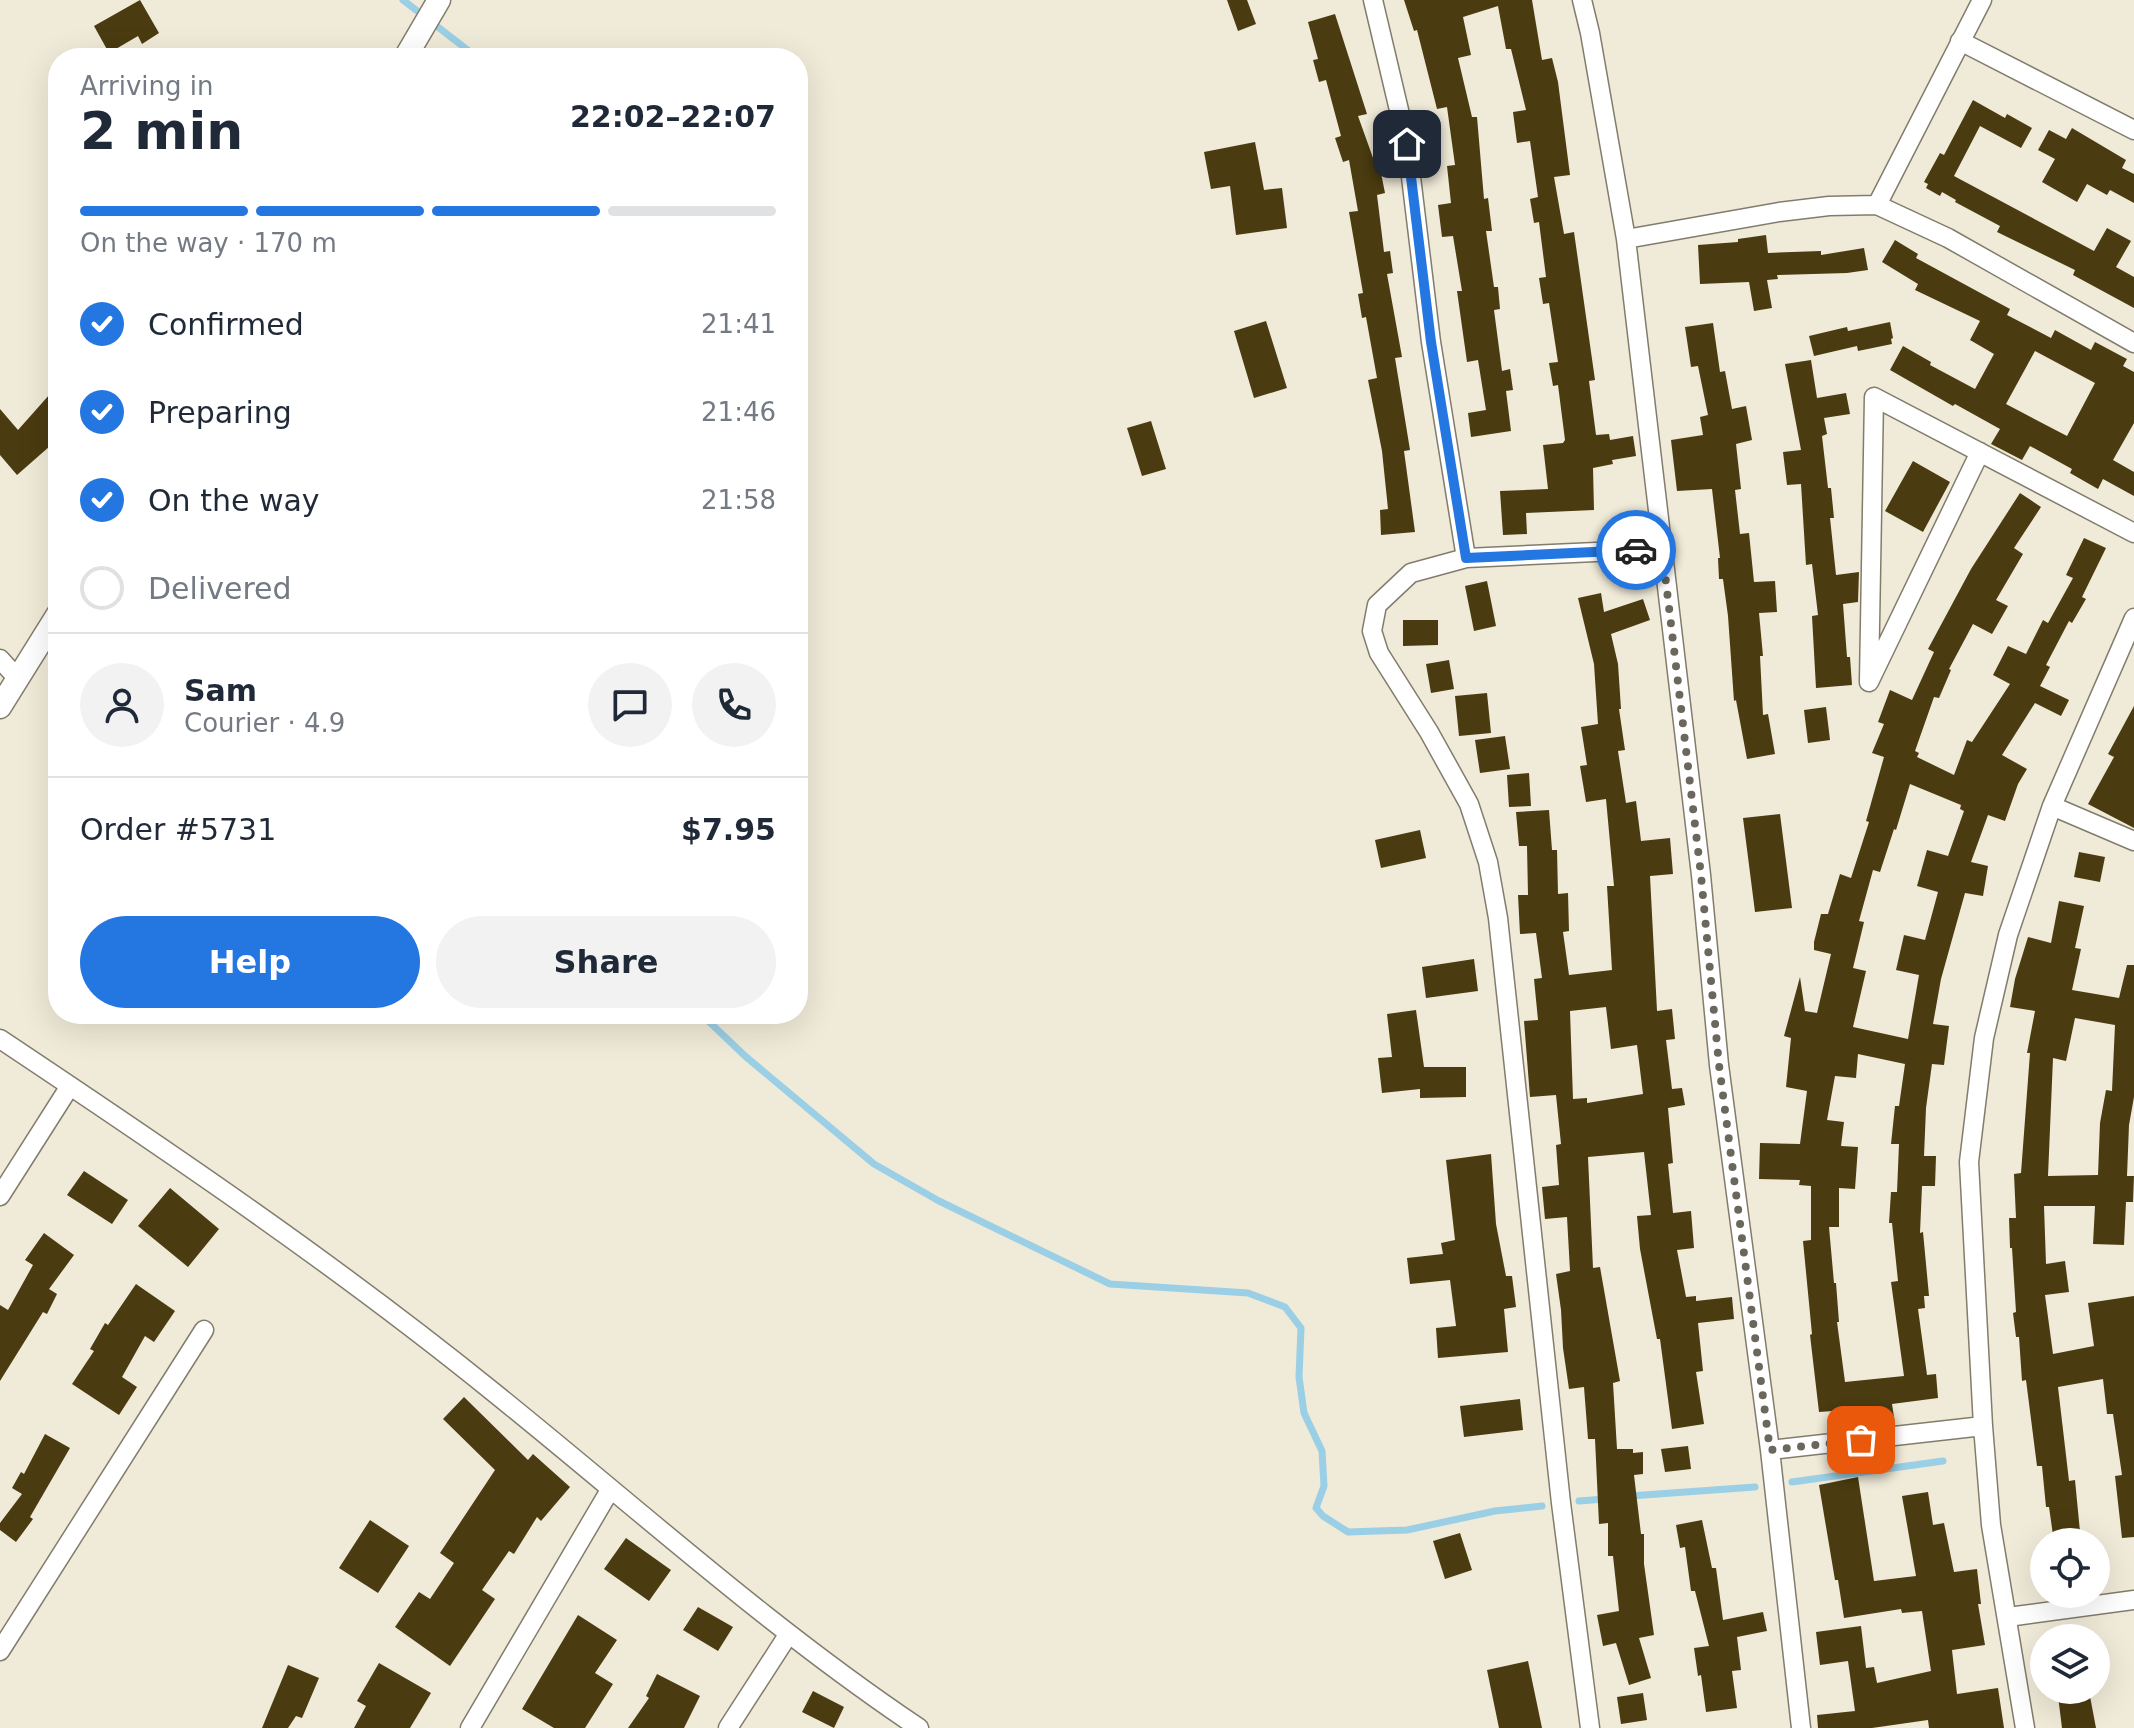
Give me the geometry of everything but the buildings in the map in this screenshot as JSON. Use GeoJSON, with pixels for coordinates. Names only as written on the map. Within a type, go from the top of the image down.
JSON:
{"type":"FeatureCollection","features":[{"type":"Feature","properties":{"kind":"street"},"geometry":{"type":"LineString","coordinates":[[411,48],[439,0]]}},
{"type":"Feature","properties":{"kind":"street"},"geometry":{"type":"LineString","coordinates":[[1373,0],[1407,144],[1431,342],[1466,558]]}},
{"type":"Feature","properties":{"kind":"street"},"geometry":{"type":"LineString","coordinates":[[1582,0],[1626,239],[1701,875],[1719,1065],[1770,1450],[1801,1728]]}},
{"type":"Feature","properties":{"kind":"street"},"geometry":{"type":"LineString","coordinates":[[1877,205],[1982,0]]}},
{"type":"Feature","properties":{"kind":"street"},"geometry":{"type":"LineString","coordinates":[[1960,41],[2134,130]]}},
{"type":"Feature","properties":{"kind":"street"},"geometry":{"type":"LineString","coordinates":[[1626,239],[1779,212],[1829,206],[1877,205],[1948,238],[2134,343]]}},
{"type":"Feature","properties":{"kind":"street"},"geometry":{"type":"LineString","coordinates":[[1980,452],[1869,682],[1874,397],[1980,452],[2134,533]]}},
{"type":"Feature","properties":{"kind":"street"},"geometry":{"type":"LineString","coordinates":[[1590,1728],[1561,1503],[1498,918],[1488,862],[1469,804],[1429,732],[1379,653],[1372,631],[1377,605],[1411,573],[1466,558],[1662,549]]}},
{"type":"Feature","properties":{"kind":"street"},"geometry":{"type":"LineString","coordinates":[[2025,1728],[1991,1525],[1969,1162],[1988,1023],[2008,935],[2052,806],[2134,618]]}},
{"type":"Feature","properties":{"kind":"street"},"geometry":{"type":"LineString","coordinates":[[0,707],[48,630]]}},
{"type":"Feature","properties":{"kind":"street"},"geometry":{"type":"LineString","coordinates":[[0,659],[18,679]]}},
{"type":"Feature","properties":{"kind":"street"},"geometry":{"type":"LineString","coordinates":[[2052,806],[2134,841]]}},
{"type":"Feature","properties":{"kind":"street"},"geometry":{"type":"LineString","coordinates":[[0,1039],[206,1178],[375,1299],[493,1391],[788,1635],[919,1728]]}},
{"type":"Feature","properties":{"kind":"street"},"geometry":{"type":"LineString","coordinates":[[0,1196],[70,1086]]}},
{"type":"Feature","properties":{"kind":"street"},"geometry":{"type":"LineString","coordinates":[[0,1651],[204,1330]]}},
{"type":"Feature","properties":{"kind":"street"},"geometry":{"type":"LineString","coordinates":[[1770,1450],[1983,1426]]}},
{"type":"Feature","properties":{"kind":"street"},"geometry":{"type":"LineString","coordinates":[[470,1728],[610,1490]]}},
{"type":"Feature","properties":{"kind":"street"},"geometry":{"type":"LineString","coordinates":[[2008,1617],[2134,1600]]}},
{"type":"Feature","properties":{"kind":"street"},"geometry":{"type":"LineString","coordinates":[[728,1728],[788,1635]]}},
{"type":"Feature","properties":{"kind":"waterway"},"geometry":{"type":"LineString","coordinates":[[403,0],[465,48]]}},
{"type":"Feature","properties":{"kind":"waterway"},"geometry":{"type":"LineString","coordinates":[[711,1024],[874,1164],[939,1201],[1110,1284],[1248,1293],[1285,1307],[1301,1328],[1299,1377],[1304,1413],[1322,1451],[1324,1486],[1316,1508],[1348,1532],[1407,1530],[1495,1511],[1542,1506]]}},
{"type":"Feature","properties":{"kind":"waterway"},"geometry":{"type":"LineString","coordinates":[[1792,1482],[1943,1461]]}},
{"type":"Feature","properties":{"kind":"waterway"},"geometry":{"type":"LineString","coordinates":[[1630,1496],[1755,1487]]}},
{"type":"Feature","properties":{"kind":"waterway"},"geometry":{"type":"LineString","coordinates":[[1579,1501],[1605,1499]]}},
{"type":"Feature","properties":{"kind":"way so far"},"geometry":{"type":"LineString","coordinates":[[1636,550],[1662,549],[1701,875],[1719,1065],[1770,1450],[1861,1440]]}},
{"type":"Feature","properties":{"kind":"route"},"geometry":{"type":"LineString","coordinates":[[1407,144],[1431,342],[1466,558],[1636,550]]}}]}
